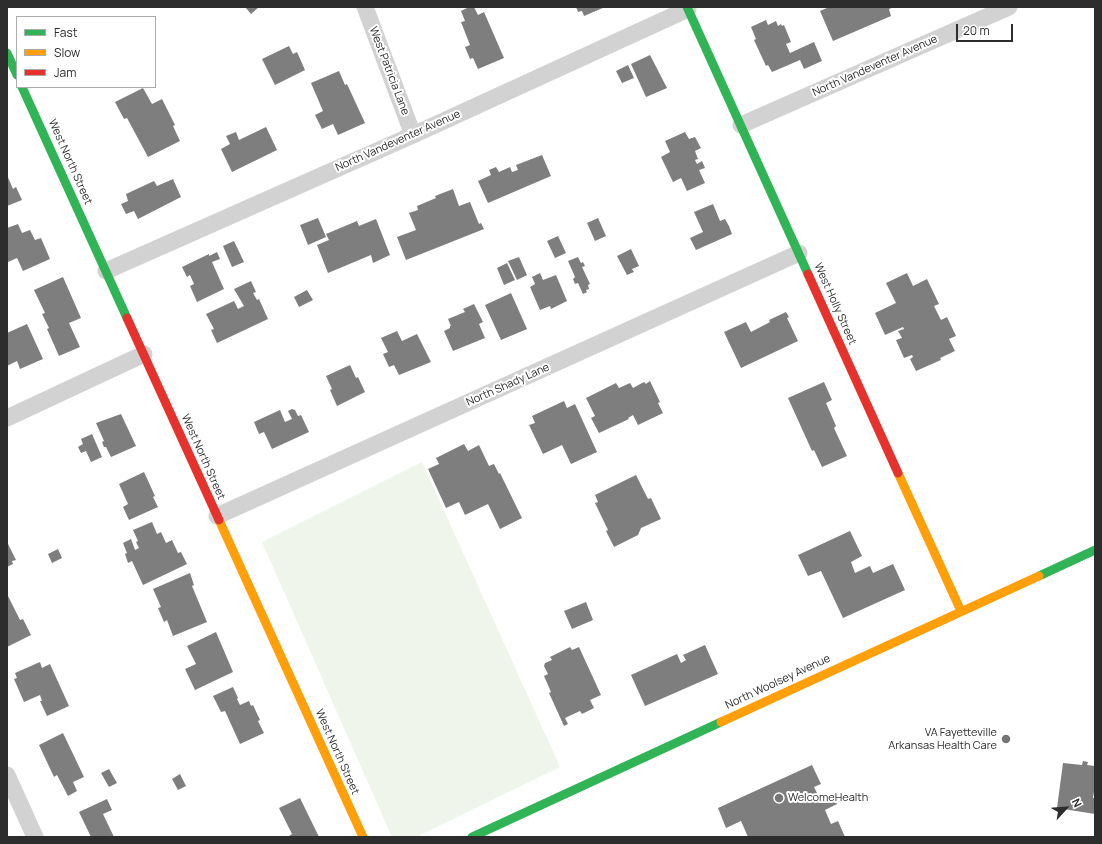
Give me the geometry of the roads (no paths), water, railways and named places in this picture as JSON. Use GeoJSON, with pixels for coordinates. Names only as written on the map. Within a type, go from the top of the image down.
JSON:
{"type":"FeatureCollection","features":[{"type":"Feature","properties":{"kind":"street","name":"West Patricia Lane"},"geometry":{"type":"LineString","coordinates":[[365,7],[413,135]]}},
{"type":"Feature","properties":{"kind":"street","name":"North Vandeventer Avenue"},"geometry":{"type":"LineString","coordinates":[[741,126],[1009,7]]}},
{"type":"Feature","properties":{"kind":"street","name":"North Vandeventer Avenue"},"geometry":{"type":"LineString","coordinates":[[106,271],[413,135],[688,8]]}},
{"type":"Feature","properties":{"kind":"street","name":"West Holly Street"},"geometry":{"type":"LineString","coordinates":[[688,8],[961,611]]}},
{"type":"Feature","properties":{"kind":"street"},"geometry":{"type":"LineString","coordinates":[[7,53],[16,73]]}},
{"type":"Feature","properties":{"kind":"street","name":"West North Street"},"geometry":{"type":"LineString","coordinates":[[22,88],[363,837]]}},
{"type":"Feature","properties":{"kind":"street","name":"North Shady Lane"},"geometry":{"type":"LineString","coordinates":[[217,516],[799,253]]}},
{"type":"Feature","properties":{"kind":"street"},"geometry":{"type":"LineString","coordinates":[[7,418],[144,354]]}},
{"type":"Feature","properties":{"kind":"street","name":"North Woolsey Avenue"},"geometry":{"type":"LineString","coordinates":[[472,837],[1095,550]]}},
{"type":"Feature","properties":{"kind":"street"},"geometry":{"type":"LineString","coordinates":[[7,775],[35,837]]}},
{"type":"Feature","properties":{"kind":"place","name":"VA Fayetteville Arkansas Health Care"},"geometry":{"type":"Point","coordinates":[1006,739]}},
{"type":"Feature","properties":{"kind":"place","name":"WelcomeHealth"},"geometry":{"type":"Point","coordinates":[779,798]}}]}
